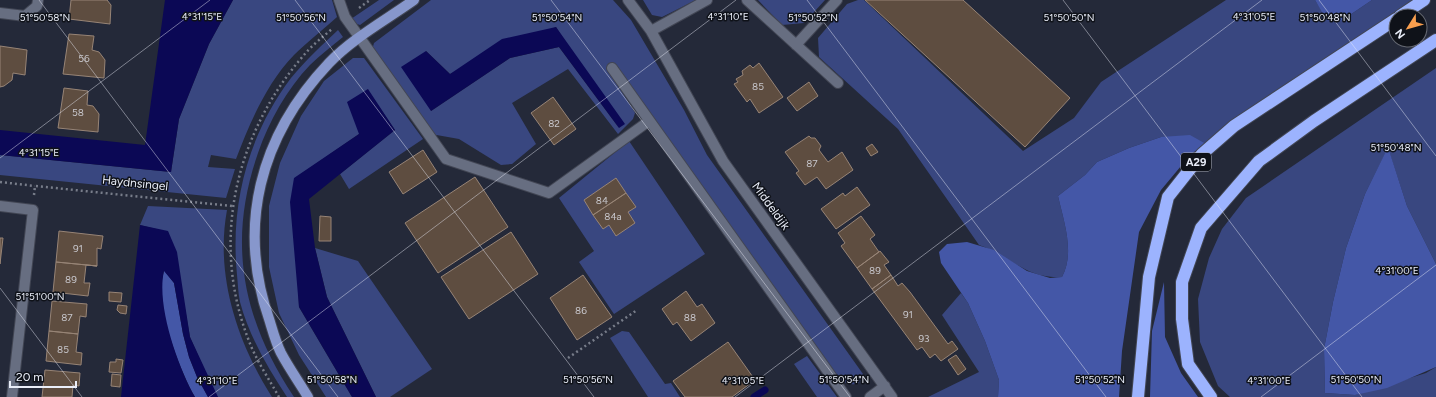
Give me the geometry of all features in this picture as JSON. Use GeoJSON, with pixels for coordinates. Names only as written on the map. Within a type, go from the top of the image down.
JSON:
{"type":"FeatureCollection","features":[{"type":"Feature","properties":{"kind":"highway"},"geometry":{"type":"LineString","coordinates":[[1412,8],[1424,0]]}},
{"type":"Feature","properties":{"kind":"highway","name":"A29"},"geometry":{"type":"LineString","coordinates":[[1138,397],[1149,277],[1168,197],[1202,154],[1234,126],[1388,24]]}},
{"type":"Feature","properties":{"kind":"highway"},"geometry":{"type":"LineString","coordinates":[[1211,397],[1188,364],[1182,319],[1182,282],[1201,228],[1259,161],[1314,121],[1436,40]]}},
{"type":"Feature","properties":{"kind":"main road"},"geometry":{"type":"LineString","coordinates":[[308,397],[281,352],[261,296],[254,258],[256,202],[265,164],[278,133],[300,98],[330,62],[360,38],[414,0]]}},
{"type":"Feature","properties":{"kind":"street"},"geometry":{"type":"LineString","coordinates":[[0,13],[25,16],[38,6],[38,0]]}},
{"type":"Feature","properties":{"kind":"street"},"geometry":{"type":"LineString","coordinates":[[339,0],[346,16],[360,38],[446,160],[549,193],[649,121]]}},
{"type":"Feature","properties":{"kind":"street","name":"Middeldijk"},"geometry":{"type":"LineString","coordinates":[[628,0],[651,31],[724,161],[892,397]]}},
{"type":"Feature","properties":{"kind":"street"},"geometry":{"type":"LineString","coordinates":[[651,31],[707,0]]}},
{"type":"Feature","properties":{"kind":"street"},"geometry":{"type":"LineString","coordinates":[[747,0],[838,83]]}},
{"type":"Feature","properties":{"kind":"street"},"geometry":{"type":"LineString","coordinates":[[796,45],[837,0]]}},
{"type":"Feature","properties":{"kind":"street"},"geometry":{"type":"LineString","coordinates":[[612,68],[846,397]]}},
{"type":"Feature","properties":{"kind":"street"},"geometry":{"type":"LineString","coordinates":[[0,206],[33,210],[12,397]]}},
{"type":"Feature","properties":{"kind":"street"},"geometry":{"type":"LineString","coordinates":[[870,397],[885,386]]}},
{"type":"Feature","properties":{"kind":"path","name":"Haydnsingel"},"geometry":{"type":"LineString","coordinates":[[0,182],[232,206],[229,247],[236,300],[249,341],[279,397]]}},
{"type":"Feature","properties":{"kind":"path"},"geometry":{"type":"LineString","coordinates":[[33,210],[35,186]]}},
{"type":"Feature","properties":{"kind":"path"},"geometry":{"type":"LineString","coordinates":[[568,358],[638,310]]}},
{"type":"Feature","properties":{"kind":"shaded area"},"geometry":{"type":"Polygon","coordinates":[[[165,0],[233,0],[209,44],[179,119],[171,172],[0,155],[0,130],[145,145],[165,0]]]}},
{"type":"Feature","properties":{"kind":"shaded area"},"geometry":{"type":"Polygon","coordinates":[[[233,0],[332,0],[337,17],[304,45],[275,78],[253,118],[236,159],[211,155],[208,167],[235,169],[226,198],[0,175],[0,155],[171,172],[179,119],[209,44],[233,0]]]}},
{"type":"Feature","properties":{"kind":"shaded area"},"geometry":{"type":"Polygon","coordinates":[[[379,0],[394,0],[360,25],[354,23],[351,19],[379,0]]]}},
{"type":"Feature","properties":{"kind":"shaded area"},"geometry":{"type":"Polygon","coordinates":[[[431,0],[613,0],[631,20],[684,110],[707,155],[863,374],[859,383],[848,384],[833,374],[609,71],[635,113],[633,119],[618,134],[568,69],[512,103],[536,144],[512,164],[501,165],[459,139],[431,134],[372,50],[374,43],[431,0]],[[556,27],[450,74],[426,51],[431,111],[510,58],[559,47],[619,128],[556,27]]]}},
{"type":"Feature","properties":{"kind":"shaded area"},"geometry":{"type":"Polygon","coordinates":[[[643,0],[696,0],[662,17],[652,15],[643,0]]]}},
{"type":"Feature","properties":{"kind":"shaded area"},"geometry":{"type":"Polygon","coordinates":[[[758,0],[825,0],[804,23],[782,25],[758,0]]]}},
{"type":"Feature","properties":{"kind":"shaded area"},"geometry":{"type":"Polygon","coordinates":[[[858,0],[864,0],[1023,151],[1074,118],[1101,82],[1226,0],[1315,0],[1328,21],[1341,21],[1372,0],[1420,0],[1408,8],[1388,8],[1388,22],[1206,144],[1161,137],[1129,148],[1097,162],[1085,175],[1058,196],[1068,248],[1066,268],[1062,277],[1038,275],[1028,271],[990,249],[979,245],[898,129],[819,57],[818,38],[847,4],[858,0]]]}},
{"type":"Feature","properties":{"kind":"shaded area"},"geometry":{"type":"Polygon","coordinates":[[[1315,0],[1372,0],[1341,21],[1327,21],[1315,0]]]}},
{"type":"Feature","properties":{"kind":"shaded area"},"geometry":{"type":"Polygon","coordinates":[[[556,27],[625,124],[619,128],[559,47],[510,58],[431,111],[401,67],[426,51],[450,74],[502,39],[556,27]]]}},
{"type":"Feature","properties":{"kind":"shaded area"},"geometry":{"type":"Polygon","coordinates":[[[338,30],[343,37],[310,65],[302,74],[286,95],[273,117],[258,153],[249,186],[243,218],[242,249],[245,279],[252,309],[262,338],[276,368],[294,397],[287,397],[273,375],[248,327],[240,302],[237,275],[236,222],[245,171],[263,123],[291,78],[338,30]]]}},
{"type":"Feature","properties":{"kind":"shaded area"},"geometry":{"type":"Polygon","coordinates":[[[353,58],[364,58],[423,139],[349,189],[340,174],[395,130],[367,89],[359,134],[294,179],[299,307],[352,397],[326,397],[299,355],[279,313],[269,267],[269,206],[280,163],[301,116],[324,81],[353,58]]]}},
{"type":"Feature","properties":{"kind":"shaded area"},"geometry":{"type":"Polygon","coordinates":[[[1436,68],[1436,264],[1407,206],[1388,148],[1365,194],[1346,248],[1333,302],[1324,349],[1325,393],[1355,395],[1426,373],[1436,367],[1436,397],[1230,397],[1218,386],[1200,342],[1198,299],[1209,258],[1222,229],[1246,198],[1436,68]]]}},
{"type":"Feature","properties":{"kind":"shaded area"},"geometry":{"type":"Polygon","coordinates":[[[368,89],[395,130],[309,199],[315,248],[327,297],[376,397],[352,397],[299,307],[290,202],[294,178],[359,134],[347,102],[368,89]]]}},
{"type":"Feature","properties":{"kind":"shaded area"},"geometry":{"type":"Polygon","coordinates":[[[1190,135],[1206,144],[1191,154],[1161,190],[1139,232],[1122,351],[1119,397],[998,397],[999,380],[985,341],[968,303],[941,263],[939,252],[947,244],[967,242],[994,250],[1027,271],[1050,278],[1062,277],[1066,268],[1068,248],[1058,196],[1085,175],[1097,162],[1129,148],[1161,137],[1190,135]]]}},
{"type":"Feature","properties":{"kind":"shaded area"},"geometry":{"type":"Polygon","coordinates":[[[629,141],[705,254],[614,314],[579,262],[594,251],[559,198],[629,141]]]}},
{"type":"Feature","properties":{"kind":"shaded area"},"geometry":{"type":"Polygon","coordinates":[[[1388,147],[1407,206],[1436,264],[1436,367],[1387,388],[1355,395],[1325,393],[1324,349],[1333,302],[1346,248],[1365,194],[1388,147]]]}},
{"type":"Feature","properties":{"kind":"shaded area"},"geometry":{"type":"Polygon","coordinates":[[[148,206],[227,210],[224,234],[224,259],[232,307],[239,331],[249,354],[272,397],[218,397],[214,392],[190,337],[183,297],[168,232],[140,225],[148,206]]]}},
{"type":"Feature","properties":{"kind":"shaded area"},"geometry":{"type":"Polygon","coordinates":[[[140,225],[168,231],[177,252],[190,337],[218,397],[208,397],[197,377],[189,357],[183,334],[174,283],[164,271],[162,285],[163,301],[170,336],[188,384],[195,397],[121,397],[140,225]]]}},
{"type":"Feature","properties":{"kind":"shaded area"},"geometry":{"type":"Polygon","coordinates":[[[315,248],[358,261],[432,369],[390,397],[376,397],[327,297],[315,248]]]}},
{"type":"Feature","properties":{"kind":"shaded area"},"geometry":{"type":"Polygon","coordinates":[[[164,270],[174,283],[183,334],[189,357],[197,377],[208,397],[195,397],[189,387],[172,344],[162,301],[161,287],[164,270]]]}},
{"type":"Feature","properties":{"kind":"shaded area"},"geometry":{"type":"Polygon","coordinates":[[[1164,282],[1165,337],[1181,373],[1198,397],[1150,397],[1152,331],[1164,282]]]}},
{"type":"Feature","properties":{"kind":"shaded area"},"geometry":{"type":"Polygon","coordinates":[[[961,293],[968,303],[985,341],[999,380],[998,397],[928,397],[979,372],[942,315],[961,293]]]}},
{"type":"Feature","properties":{"kind":"shaded area"},"geometry":{"type":"Polygon","coordinates":[[[622,331],[629,332],[665,384],[671,383],[680,397],[648,397],[610,338],[622,331]]]}},
{"type":"Feature","properties":{"kind":"shaded area"},"geometry":{"type":"Polygon","coordinates":[[[807,356],[837,397],[817,397],[794,364],[807,356]]]}},
{"type":"Feature","properties":{"kind":"building"},"geometry":{"type":"Polygon","coordinates":[[[71,0],[107,0],[111,5],[110,24],[69,19],[71,0]]]}},
{"type":"Feature","properties":{"kind":"building"},"geometry":{"type":"Polygon","coordinates":[[[865,0],[963,0],[1070,98],[1025,147],[865,0]]]}},
{"type":"Feature","properties":{"kind":"building"},"geometry":{"type":"Polygon","coordinates":[[[69,34],[94,36],[92,50],[99,52],[105,60],[104,78],[63,74],[69,34]]]}},
{"type":"Feature","properties":{"kind":"building"},"geometry":{"type":"Polygon","coordinates":[[[0,46],[27,50],[25,75],[13,73],[12,80],[0,87],[0,46]]]}},
{"type":"Feature","properties":{"kind":"building"},"geometry":{"type":"Polygon","coordinates":[[[759,63],[783,97],[759,113],[750,99],[747,102],[734,84],[738,82],[736,79],[743,75],[742,71],[750,65],[753,68],[759,63]]]}},
{"type":"Feature","properties":{"kind":"building"},"geometry":{"type":"Polygon","coordinates":[[[809,82],[818,96],[797,111],[787,98],[809,82]]]}},
{"type":"Feature","properties":{"kind":"building"},"geometry":{"type":"Polygon","coordinates":[[[64,88],[88,91],[87,105],[93,106],[99,114],[98,132],[58,128],[64,88]]]}},
{"type":"Feature","properties":{"kind":"building"},"geometry":{"type":"Polygon","coordinates":[[[553,97],[576,129],[554,145],[531,113],[553,97]]]}},
{"type":"Feature","properties":{"kind":"building"},"geometry":{"type":"Polygon","coordinates":[[[809,136],[811,138],[815,138],[821,146],[819,150],[828,162],[842,152],[853,170],[826,189],[817,177],[805,185],[796,173],[799,171],[785,152],[809,136]]]}},
{"type":"Feature","properties":{"kind":"building"},"geometry":{"type":"Polygon","coordinates":[[[872,144],[878,152],[871,156],[866,148],[872,144]]]}},
{"type":"Feature","properties":{"kind":"building"},"geometry":{"type":"Polygon","coordinates":[[[423,150],[437,172],[403,194],[389,172],[423,150]]]}},
{"type":"Feature","properties":{"kind":"building"},"geometry":{"type":"Polygon","coordinates":[[[475,177],[508,227],[438,273],[405,223],[475,177]]]}},
{"type":"Feature","properties":{"kind":"building"},"geometry":{"type":"Polygon","coordinates":[[[616,178],[626,193],[593,215],[584,200],[616,178]]]}},
{"type":"Feature","properties":{"kind":"building"},"geometry":{"type":"Polygon","coordinates":[[[857,187],[870,205],[836,229],[821,209],[843,193],[845,196],[857,187]]]}},
{"type":"Feature","properties":{"kind":"building"},"geometry":{"type":"Polygon","coordinates":[[[626,193],[636,207],[628,212],[635,223],[616,236],[609,225],[603,229],[593,215],[626,193]]]}},
{"type":"Feature","properties":{"kind":"building"},"geometry":{"type":"Polygon","coordinates":[[[320,216],[331,217],[331,241],[319,241],[320,216]]]}},
{"type":"Feature","properties":{"kind":"building"},"geometry":{"type":"Polygon","coordinates":[[[861,216],[875,235],[870,239],[879,252],[857,268],[841,246],[845,243],[838,233],[861,216]]]}},
{"type":"Feature","properties":{"kind":"building"},"geometry":{"type":"Polygon","coordinates":[[[59,231],[103,236],[101,249],[97,248],[97,266],[56,262],[59,231]]]}},
{"type":"Feature","properties":{"kind":"building"},"geometry":{"type":"Polygon","coordinates":[[[511,232],[538,274],[469,319],[441,277],[511,232]]]}},
{"type":"Feature","properties":{"kind":"building"},"geometry":{"type":"Polygon","coordinates":[[[0,238],[3,238],[0,264],[0,238]]]}},
{"type":"Feature","properties":{"kind":"building"},"geometry":{"type":"Polygon","coordinates":[[[880,251],[889,262],[884,265],[891,275],[872,289],[857,268],[880,251]]]}},
{"type":"Feature","properties":{"kind":"building"},"geometry":{"type":"Polygon","coordinates":[[[56,262],[97,266],[86,265],[84,283],[90,283],[88,296],[53,292],[56,262]]]}},
{"type":"Feature","properties":{"kind":"building"},"geometry":{"type":"Polygon","coordinates":[[[583,275],[612,317],[577,340],[550,298],[583,275]]]}},
{"type":"Feature","properties":{"kind":"building"},"geometry":{"type":"Polygon","coordinates":[[[891,275],[898,286],[902,283],[910,292],[948,344],[952,341],[958,349],[941,361],[935,354],[930,358],[922,347],[917,350],[872,289],[891,275]]]}},
{"type":"Feature","properties":{"kind":"building"},"geometry":{"type":"Polygon","coordinates":[[[686,291],[697,307],[702,304],[715,323],[691,341],[677,322],[673,325],[662,309],[686,291]]]}},
{"type":"Feature","properties":{"kind":"building"},"geometry":{"type":"Polygon","coordinates":[[[109,292],[122,293],[121,302],[109,301],[109,292]]]}},
{"type":"Feature","properties":{"kind":"building"},"geometry":{"type":"Polygon","coordinates":[[[52,301],[87,304],[86,317],[80,316],[78,334],[49,331],[52,301]]]}},
{"type":"Feature","properties":{"kind":"building"},"geometry":{"type":"Polygon","coordinates":[[[118,305],[127,306],[126,314],[120,313],[117,310],[118,305]]]}},
{"type":"Feature","properties":{"kind":"building"},"geometry":{"type":"Polygon","coordinates":[[[49,331],[78,334],[76,352],[82,353],[81,365],[46,361],[49,331]]]}},
{"type":"Feature","properties":{"kind":"building"},"geometry":{"type":"Polygon","coordinates":[[[728,342],[755,380],[732,397],[685,397],[673,381],[728,342]]]}},
{"type":"Feature","properties":{"kind":"building"},"geometry":{"type":"Polygon","coordinates":[[[956,355],[966,369],[958,375],[948,360],[956,355]]]}},
{"type":"Feature","properties":{"kind":"building"},"geometry":{"type":"Polygon","coordinates":[[[116,359],[123,360],[121,373],[109,372],[110,362],[116,362],[116,359]]]}},
{"type":"Feature","properties":{"kind":"building"},"geometry":{"type":"Polygon","coordinates":[[[45,370],[80,373],[79,386],[73,385],[72,397],[42,397],[45,370]]]}},
{"type":"Feature","properties":{"kind":"building"},"geometry":{"type":"Polygon","coordinates":[[[112,374],[121,375],[120,387],[111,386],[112,374]]]}},
{"type":"Feature","properties":{"kind":"waterway"},"geometry":{"type":"LineString","coordinates":[[754,397],[765,390]]}}]}
